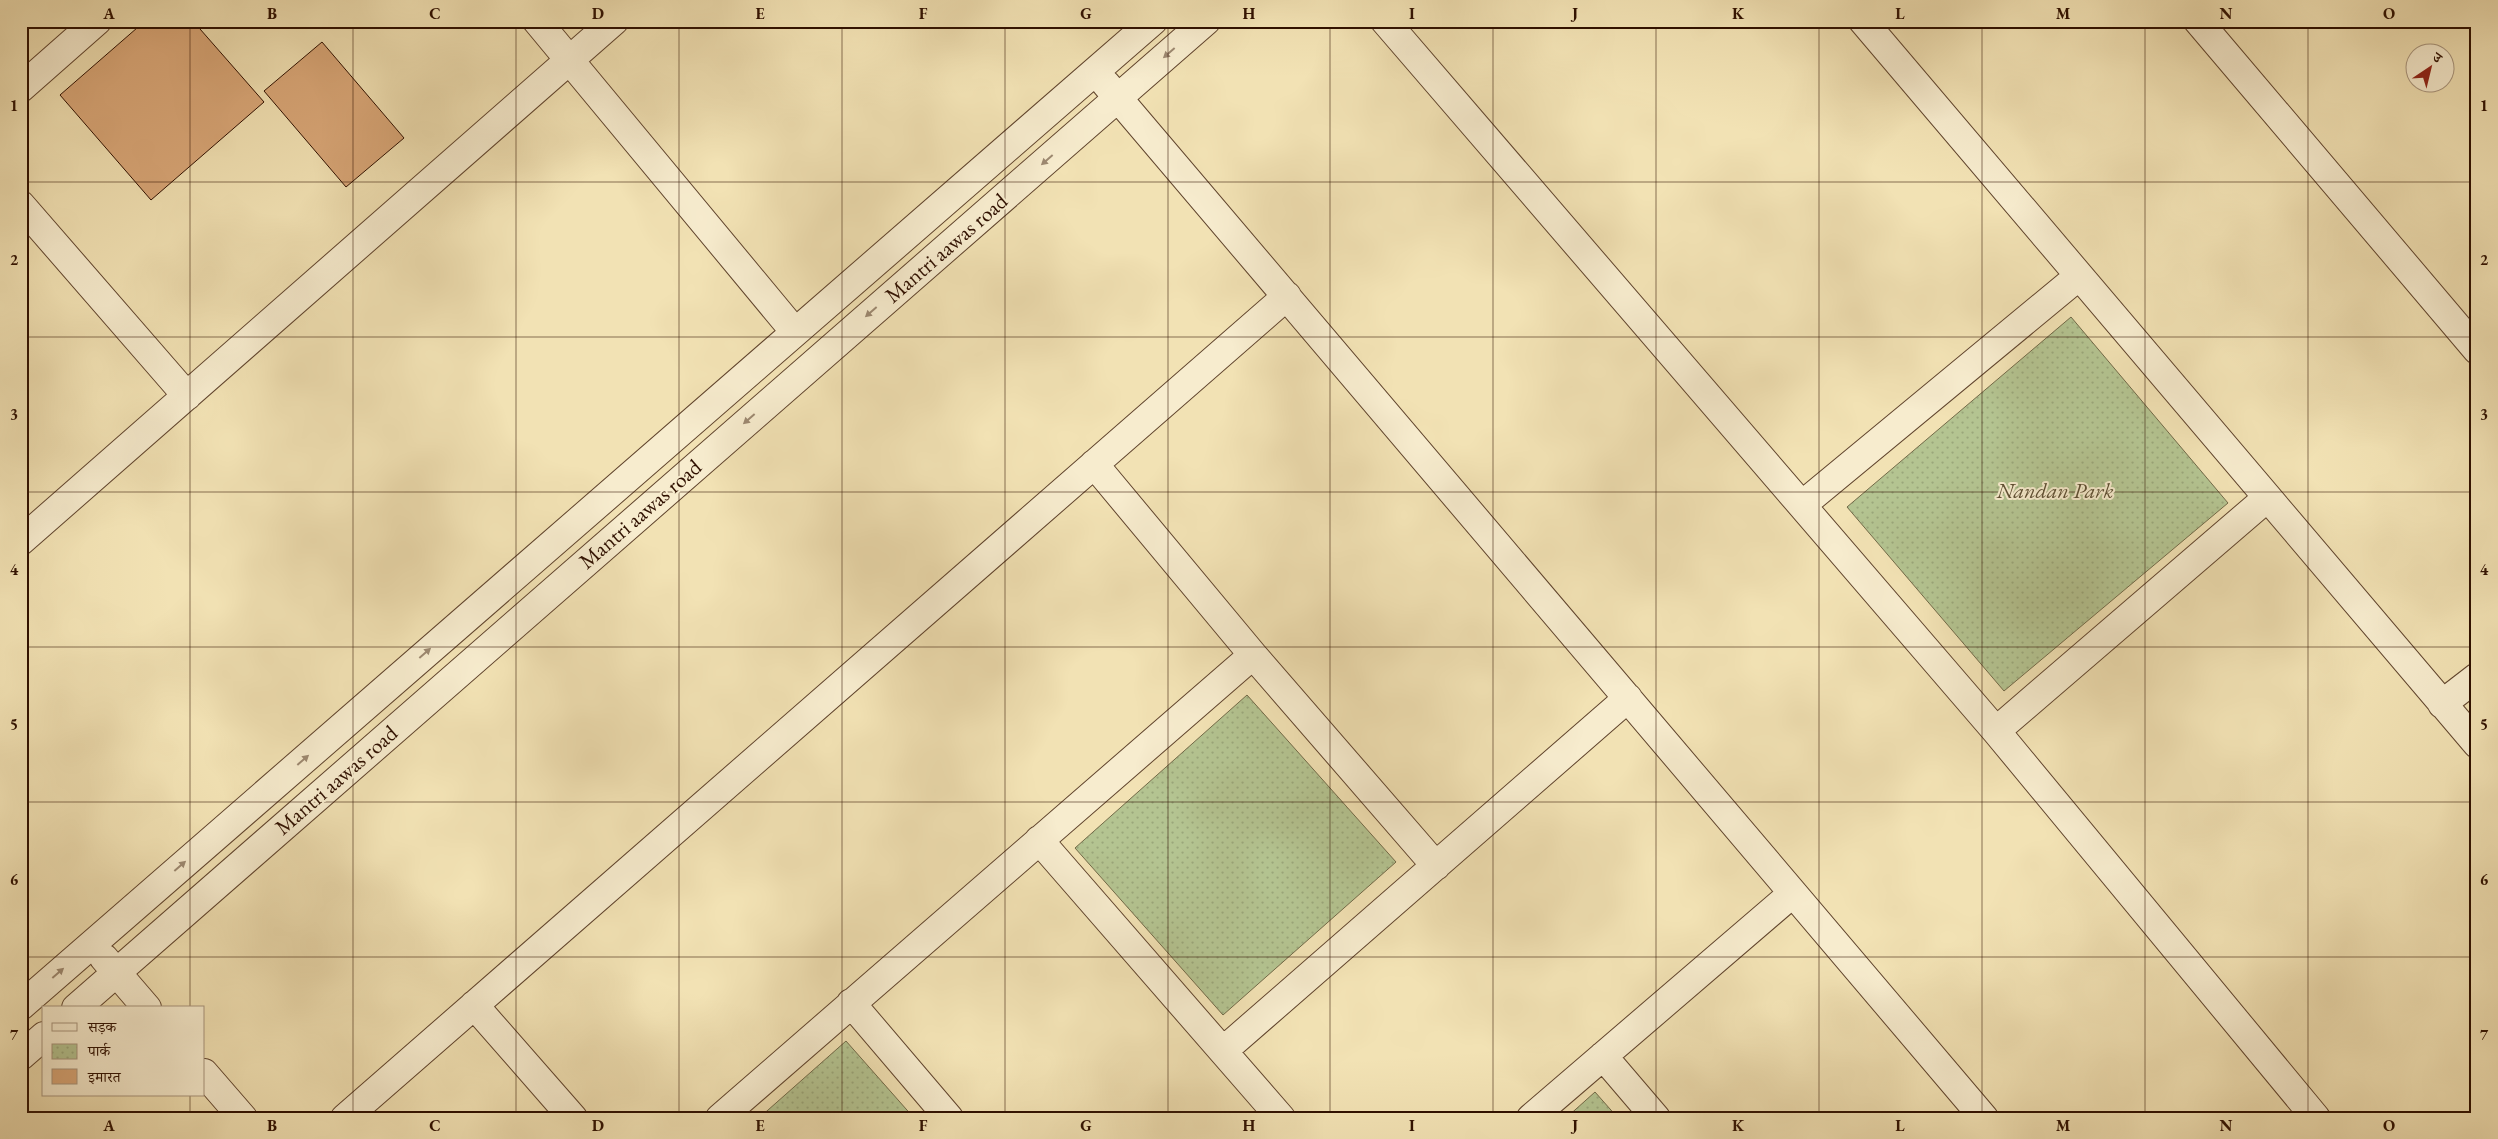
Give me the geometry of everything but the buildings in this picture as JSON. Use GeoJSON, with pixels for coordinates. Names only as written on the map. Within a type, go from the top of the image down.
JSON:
{"type":"FeatureCollection","features":[{"type":"Feature","properties":{"kind":"street"},"geometry":{"type":"LineString","coordinates":[[21,88],[97,21]]}},
{"type":"Feature","properties":{"kind":"street"},"geometry":{"type":"LineString","coordinates":[[538,21],[569,61],[795,332]]}},
{"type":"Feature","properties":{"kind":"street"},"geometry":{"type":"LineString","coordinates":[[21,541],[614,21]]}},
{"type":"Feature","properties":{"kind":"street"},"geometry":{"type":"LineString","coordinates":[[21,1006],[1153,21]]}},
{"type":"Feature","properties":{"kind":"street","name":"Mantri aawas road"},"geometry":{"type":"LineString","coordinates":[[78,1006],[1206,21]]}},
{"type":"Feature","properties":{"kind":"street"},"geometry":{"type":"LineString","coordinates":[[1385,21],[1996,731],[2316,1118]]}},
{"type":"Feature","properties":{"kind":"street"},"geometry":{"type":"LineString","coordinates":[[1863,21],[2477,744]]}},
{"type":"Feature","properties":{"kind":"street"},"geometry":{"type":"LineString","coordinates":[[2198,21],[2477,350]]}},
{"type":"Feature","properties":{"kind":"street"},"geometry":{"type":"LineString","coordinates":[[1096,71],[1984,1118]]}},
{"type":"Feature","properties":{"kind":"street"},"geometry":{"type":"LineString","coordinates":[[21,205],[187,396]]}},
{"type":"Feature","properties":{"kind":"street"},"geometry":{"type":"LineString","coordinates":[[1802,505],[2079,276]]}},
{"type":"Feature","properties":{"kind":"street"},"geometry":{"type":"LineString","coordinates":[[345,1118],[1287,296]]}},
{"type":"Feature","properties":{"kind":"street"},"geometry":{"type":"LineString","coordinates":[[1094,464],[1253,655],[1436,866]]}},
{"type":"Feature","properties":{"kind":"street"},"geometry":{"type":"LineString","coordinates":[[1996,731],[2267,498]]}},
{"type":"Feature","properties":{"kind":"street"},"geometry":{"type":"LineString","coordinates":[[720,1118],[1253,655]]}},
{"type":"Feature","properties":{"kind":"street"},"geometry":{"type":"LineString","coordinates":[[2442,704],[2477,677]]}},
{"type":"Feature","properties":{"kind":"street"},"geometry":{"type":"LineString","coordinates":[[1223,1051],[1628,698]]}},
{"type":"Feature","properties":{"kind":"street"},"geometry":{"type":"LineString","coordinates":[[1040,840],[1281,1118]]}},
{"type":"Feature","properties":{"kind":"street"},"geometry":{"type":"LineString","coordinates":[[1531,1118],[1793,892]]}},
{"type":"Feature","properties":{"kind":"street"},"geometry":{"type":"LineString","coordinates":[[92,944],[145,1006]]}},
{"type":"Feature","properties":{"kind":"street"},"geometry":{"type":"LineString","coordinates":[[851,1003],[949,1118]]}},
{"type":"Feature","properties":{"kind":"street"},"geometry":{"type":"LineString","coordinates":[[474,1005],[573,1118]]}},
{"type":"Feature","properties":{"kind":"street"},"geometry":{"type":"LineString","coordinates":[[21,1056],[42,1038]]}},
{"type":"Feature","properties":{"kind":"street"},"geometry":{"type":"LineString","coordinates":[[1603,1056],[1656,1118]]}},
{"type":"Feature","properties":{"kind":"street"},"geometry":{"type":"LineString","coordinates":[[205,1073],[243,1118]]}},
{"type":"Feature","properties":{"kind":"green space","name":"Nandan Park"},"geometry":{"type":"Polygon","coordinates":[[[2071,317],[2228,503],[2004,691],[1847,507],[2071,317]]]}},
{"type":"Feature","properties":{"kind":"green space"},"geometry":{"type":"Polygon","coordinates":[[[1247,695],[1396,862],[1223,1015],[1075,848],[1247,695]]]}},
{"type":"Feature","properties":{"kind":"green space"},"geometry":{"type":"Polygon","coordinates":[[[846,1041],[914,1118],[759,1118],[846,1041]]]}},
{"type":"Feature","properties":{"kind":"green space"},"geometry":{"type":"Polygon","coordinates":[[[1595,1092],[1618,1118],[1566,1118],[1595,1092]]]}}]}
